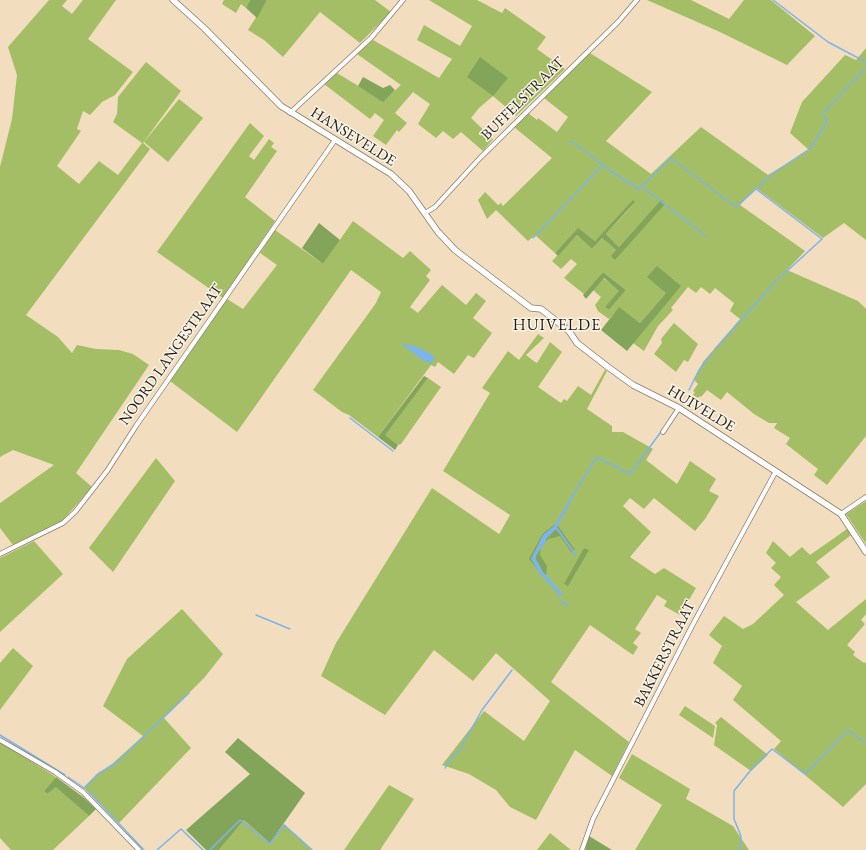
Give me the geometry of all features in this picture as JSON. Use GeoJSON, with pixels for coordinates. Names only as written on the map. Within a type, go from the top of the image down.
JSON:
{"type":"FeatureCollection","features":[{"type":"Feature","properties":{"kind":"street","name":"HANSEVELDE"},"geometry":{"type":"LineString","coordinates":[[173,0],[204,28],[274,100],[290,112],[391,174],[408,191],[426,213],[438,232],[451,246],[516,297]]}},
{"type":"Feature","properties":{"kind":"street"},"geometry":{"type":"LineString","coordinates":[[290,112],[371,38],[404,0]]}},
{"type":"Feature","properties":{"kind":"street","name":"BUFFELSTRAAT"},"geometry":{"type":"LineString","coordinates":[[426,213],[435,207],[480,158],[618,22],[637,0]]}},
{"type":"Feature","properties":{"kind":"street","name":"NOORD LANGESTRAAT"},"geometry":{"type":"LineString","coordinates":[[0,554],[63,523],[75,512],[107,471],[335,140]]}},
{"type":"Feature","properties":{"kind":"street","name":"HUIVELDE"},"geometry":{"type":"LineString","coordinates":[[516,297],[531,308],[541,309],[569,331],[577,344],[626,380],[679,408],[841,514],[866,552]]}},
{"type":"Feature","properties":{"kind":"street"},"geometry":{"type":"LineString","coordinates":[[663,432],[679,408]]}},
{"type":"Feature","properties":{"kind":"street","name":"BAKKERSTRAAT"},"geometry":{"type":"LineString","coordinates":[[582,850],[593,819],[692,626],[776,471]]}},
{"type":"Feature","properties":{"kind":"street"},"geometry":{"type":"LineString","coordinates":[[841,514],[866,497]]}},
{"type":"Feature","properties":{"kind":"street"},"geometry":{"type":"LineString","coordinates":[[0,740],[55,772],[82,792],[139,850]]}},
{"type":"Feature","properties":{"kind":"green space"},"geometry":{"type":"Polygon","coordinates":[[[49,0],[67,0],[62,6],[72,14],[83,0],[116,0],[88,39],[133,72],[115,95],[102,102],[90,115],[83,111],[77,129],[81,131],[57,166],[79,184],[99,161],[118,175],[142,143],[113,122],[117,114],[118,97],[146,62],[181,91],[143,143],[150,149],[26,315],[58,337],[72,353],[77,345],[96,349],[119,350],[133,354],[149,365],[76,473],[92,487],[63,520],[13,545],[0,528],[0,503],[54,465],[13,450],[0,457],[0,167],[12,119],[17,75],[8,47],[49,0]]]}},
{"type":"Feature","properties":{"kind":"green space"},"geometry":{"type":"Polygon","coordinates":[[[224,0],[250,0],[246,8],[241,4],[236,13],[222,4],[224,0]]]}},
{"type":"Feature","properties":{"kind":"green space"},"geometry":{"type":"Polygon","coordinates":[[[250,0],[267,0],[257,18],[246,8],[250,0]]]}},
{"type":"Feature","properties":{"kind":"green space"},"geometry":{"type":"Polygon","coordinates":[[[267,0],[375,0],[391,12],[360,43],[320,12],[283,57],[264,40],[248,30],[267,0]]]}},
{"type":"Feature","properties":{"kind":"green space"},"geometry":{"type":"Polygon","coordinates":[[[429,0],[477,0],[502,13],[505,8],[546,37],[537,49],[565,69],[516,116],[493,96],[479,108],[471,118],[493,139],[483,151],[461,132],[453,139],[443,131],[436,138],[418,124],[430,104],[413,92],[395,113],[407,123],[399,132],[397,130],[386,145],[373,136],[384,120],[375,113],[370,119],[324,84],[337,73],[383,101],[401,85],[357,54],[373,40],[439,78],[452,59],[417,40],[424,25],[460,46],[472,26],[429,0]]]}},
{"type":"Feature","properties":{"kind":"green space"},"geometry":{"type":"Polygon","coordinates":[[[647,0],[691,0],[729,19],[744,0],[771,0],[815,36],[787,65],[720,32],[647,0]]]}},
{"type":"Feature","properties":{"kind":"green space"},"geometry":{"type":"Polygon","coordinates":[[[866,48],[866,240],[844,223],[823,238],[756,188],[740,205],[805,251],[787,270],[858,301],[866,309],[866,436],[827,485],[814,475],[818,469],[786,444],[790,438],[774,428],[777,423],[769,423],[754,414],[727,392],[721,400],[707,390],[701,397],[700,396],[698,398],[693,395],[695,392],[693,391],[698,384],[694,380],[703,362],[740,319],[730,311],[734,303],[715,288],[710,294],[701,287],[696,293],[688,287],[671,308],[673,310],[658,326],[644,351],[633,343],[666,293],[640,323],[619,308],[609,319],[598,311],[595,305],[601,297],[593,290],[603,278],[620,291],[605,307],[609,310],[626,290],[603,272],[584,294],[564,278],[577,264],[571,259],[561,269],[552,261],[577,235],[592,249],[602,238],[616,250],[619,247],[606,234],[635,203],[595,241],[578,229],[555,253],[535,235],[528,241],[496,210],[487,219],[478,200],[485,192],[498,205],[501,203],[503,206],[552,158],[514,127],[528,113],[537,120],[538,118],[557,132],[568,117],[544,98],[590,53],[652,92],[606,141],[651,174],[701,127],[768,175],[809,150],[790,133],[802,102],[845,55],[856,60],[866,48]]]}},
{"type":"Feature","properties":{"kind":"green space"},"geometry":{"type":"Polygon","coordinates":[[[480,57],[508,78],[493,96],[467,77],[480,57]]]}},
{"type":"Feature","properties":{"kind":"green space"},"geometry":{"type":"Polygon","coordinates":[[[363,77],[383,88],[390,85],[395,90],[383,102],[358,86],[363,77]]]}},
{"type":"Feature","properties":{"kind":"green space"},"geometry":{"type":"Polygon","coordinates":[[[179,99],[203,118],[168,162],[144,142],[179,99]]]}},
{"type":"Feature","properties":{"kind":"green space"},"geometry":{"type":"Polygon","coordinates":[[[250,123],[264,136],[249,156],[254,160],[269,139],[274,143],[271,147],[277,151],[245,197],[275,221],[223,298],[157,252],[250,123]]]}},
{"type":"Feature","properties":{"kind":"green space"},"geometry":{"type":"Polygon","coordinates":[[[633,200],[635,202],[606,234],[619,247],[661,200],[665,204],[615,260],[611,256],[616,250],[602,238],[592,249],[577,235],[558,256],[555,253],[578,228],[595,241],[633,200]]]}},
{"type":"Feature","properties":{"kind":"green space"},"geometry":{"type":"Polygon","coordinates":[[[353,221],[403,258],[410,251],[431,270],[426,276],[430,280],[410,307],[418,313],[442,285],[466,305],[476,293],[486,301],[473,318],[492,333],[474,358],[468,355],[454,374],[438,362],[435,367],[431,365],[378,437],[349,415],[342,412],[313,390],[376,303],[381,292],[351,270],[237,432],[170,381],[227,299],[243,309],[277,265],[260,253],[275,230],[323,264],[353,221]]]}},
{"type":"Feature","properties":{"kind":"green space"},"geometry":{"type":"Polygon","coordinates":[[[319,223],[340,240],[323,264],[302,248],[319,223]]]}},
{"type":"Feature","properties":{"kind":"green space"},"geometry":{"type":"Polygon","coordinates":[[[657,266],[681,286],[627,351],[601,330],[619,307],[640,323],[666,293],[647,277],[657,266]]]}},
{"type":"Feature","properties":{"kind":"green space"},"geometry":{"type":"Polygon","coordinates":[[[603,272],[626,290],[609,310],[605,307],[619,291],[604,278],[586,299],[583,295],[603,272]]]}},
{"type":"Feature","properties":{"kind":"green space"},"geometry":{"type":"Polygon","coordinates":[[[674,323],[698,344],[688,362],[684,360],[676,372],[654,354],[662,343],[661,339],[674,323]]]}},
{"type":"Feature","properties":{"kind":"green space"},"geometry":{"type":"Polygon","coordinates":[[[538,334],[544,338],[526,355],[535,362],[537,363],[550,342],[562,352],[538,387],[561,403],[564,399],[567,401],[578,386],[591,395],[605,370],[607,371],[587,409],[612,426],[612,432],[623,432],[653,449],[646,460],[677,484],[690,461],[716,479],[709,491],[719,496],[705,519],[695,531],[654,498],[644,509],[630,498],[623,506],[651,532],[630,557],[655,574],[664,568],[696,588],[680,615],[664,606],[667,601],[657,595],[635,629],[641,633],[633,643],[638,647],[633,655],[590,625],[551,682],[629,742],[612,776],[575,750],[536,820],[510,807],[496,790],[469,774],[442,765],[484,711],[524,741],[550,701],[496,653],[473,681],[434,650],[385,715],[321,676],[336,643],[432,488],[499,534],[501,531],[510,515],[443,471],[490,393],[482,388],[508,351],[519,360],[538,334]],[[556,523],[543,533],[541,547],[549,539],[560,535],[571,552],[556,523]]]}},
{"type":"Feature","properties":{"kind":"green space"},"geometry":{"type":"Polygon","coordinates":[[[424,376],[428,378],[385,435],[398,445],[395,450],[378,437],[424,376]]]}},
{"type":"Feature","properties":{"kind":"green space"},"geometry":{"type":"Polygon","coordinates":[[[428,378],[441,387],[401,444],[398,445],[384,435],[428,378]]]}},
{"type":"Feature","properties":{"kind":"green space"},"geometry":{"type":"Polygon","coordinates":[[[156,458],[175,481],[113,572],[89,548],[156,458]]]}},
{"type":"Feature","properties":{"kind":"green space"},"geometry":{"type":"Polygon","coordinates":[[[866,501],[866,544],[846,514],[866,501]]]}},
{"type":"Feature","properties":{"kind":"green space"},"geometry":{"type":"Polygon","coordinates":[[[556,523],[575,550],[571,552],[560,536],[549,539],[541,547],[540,555],[547,566],[546,577],[542,575],[529,559],[543,533],[556,523]]]}},
{"type":"Feature","properties":{"kind":"green space"},"geometry":{"type":"Polygon","coordinates":[[[847,529],[851,535],[816,562],[830,577],[796,602],[828,630],[866,599],[866,614],[861,620],[865,624],[847,645],[855,652],[853,655],[864,663],[866,662],[866,784],[843,807],[774,749],[781,741],[733,700],[742,686],[713,663],[722,646],[709,635],[724,616],[743,629],[753,624],[784,595],[774,585],[781,577],[771,568],[776,563],[766,553],[773,541],[790,557],[802,547],[810,555],[847,529]]]}},
{"type":"Feature","properties":{"kind":"green space"},"geometry":{"type":"Polygon","coordinates":[[[34,541],[63,574],[0,632],[0,558],[34,541]]]}},
{"type":"Feature","properties":{"kind":"green space"},"geometry":{"type":"Polygon","coordinates":[[[584,548],[589,550],[568,586],[564,584],[584,548]]]}},
{"type":"Feature","properties":{"kind":"green space"},"geometry":{"type":"Polygon","coordinates":[[[182,609],[223,654],[204,678],[164,718],[191,748],[119,823],[84,788],[97,774],[112,764],[143,736],[103,706],[127,659],[182,609]]]}},
{"type":"Feature","properties":{"kind":"green space"},"geometry":{"type":"Polygon","coordinates":[[[13,648],[33,666],[0,710],[0,663],[13,648]]]}},
{"type":"Feature","properties":{"kind":"green space"},"geometry":{"type":"Polygon","coordinates":[[[685,706],[715,726],[713,738],[679,715],[685,706]]]}},
{"type":"Feature","properties":{"kind":"green space"},"geometry":{"type":"Polygon","coordinates":[[[721,717],[768,755],[751,771],[714,745],[717,725],[715,723],[721,717]]]}},
{"type":"Feature","properties":{"kind":"green space"},"geometry":{"type":"Polygon","coordinates":[[[238,738],[305,793],[270,843],[244,820],[219,850],[206,850],[186,830],[250,774],[225,752],[238,738]]]}},
{"type":"Feature","properties":{"kind":"green space"},"geometry":{"type":"Polygon","coordinates":[[[0,742],[56,777],[44,791],[47,794],[56,786],[89,816],[53,850],[11,850],[0,838],[0,742]]]}},
{"type":"Feature","properties":{"kind":"green space"},"geometry":{"type":"Polygon","coordinates":[[[632,754],[690,789],[686,799],[733,826],[749,850],[635,850],[662,805],[619,778],[632,754]]]}},
{"type":"Feature","properties":{"kind":"green space"},"geometry":{"type":"Polygon","coordinates":[[[56,777],[83,797],[96,809],[89,816],[56,787],[47,794],[44,791],[56,777]]]}},
{"type":"Feature","properties":{"kind":"green space"},"geometry":{"type":"Polygon","coordinates":[[[389,785],[414,799],[380,850],[344,850],[389,785]]]}},
{"type":"Feature","properties":{"kind":"green space"},"geometry":{"type":"Polygon","coordinates":[[[244,820],[270,843],[284,824],[313,850],[219,850],[244,820]]]}},
{"type":"Feature","properties":{"kind":"green space"},"geometry":{"type":"Polygon","coordinates":[[[550,833],[571,850],[537,850],[550,833]]]}},
{"type":"Feature","properties":{"kind":"green space"},"geometry":{"type":"Polygon","coordinates":[[[589,836],[612,850],[585,850],[589,836]]]}},
{"type":"Feature","properties":{"kind":"water"},"geometry":{"type":"Polygon","coordinates":[[[400,343],[417,347],[431,354],[435,359],[431,363],[424,361],[400,343]]]}},
{"type":"Feature","properties":{"kind":"water"},"geometry":{"type":"Polygon","coordinates":[[[575,490],[577,490],[557,527],[577,555],[576,557],[556,529],[546,539],[536,556],[536,559],[543,572],[562,593],[563,595],[560,596],[540,574],[531,559],[543,535],[554,526],[575,490]]]}},
{"type":"Feature","properties":{"kind":"waterway"},"geometry":{"type":"LineString","coordinates":[[773,0],[828,42],[866,62]]}},
{"type":"Feature","properties":{"kind":"waterway"},"geometry":{"type":"LineString","coordinates":[[756,189],[772,174],[811,148],[827,122],[823,113],[866,68]]}},
{"type":"Feature","properties":{"kind":"waterway"},"geometry":{"type":"LineString","coordinates":[[570,142],[573,142],[612,172],[639,189],[671,158],[736,207],[756,189],[822,239],[775,282],[715,349]]}},
{"type":"Feature","properties":{"kind":"waterway"},"geometry":{"type":"LineString","coordinates":[[533,238],[602,166]]}},
{"type":"Feature","properties":{"kind":"waterway"},"geometry":{"type":"LineString","coordinates":[[642,187],[706,236]]}},
{"type":"Feature","properties":{"kind":"waterway"},"geometry":{"type":"LineString","coordinates":[[689,390],[699,370],[713,352]]}},
{"type":"Feature","properties":{"kind":"waterway"},"geometry":{"type":"LineString","coordinates":[[350,418],[393,451]]}},
{"type":"Feature","properties":{"kind":"waterway"},"geometry":{"type":"LineString","coordinates":[[576,490],[597,457],[630,474],[663,429]]}},
{"type":"Feature","properties":{"kind":"waterway"},"geometry":{"type":"LineString","coordinates":[[560,600],[568,605]]}},
{"type":"Feature","properties":{"kind":"waterway"},"geometry":{"type":"LineString","coordinates":[[256,615],[290,629]]}},
{"type":"Feature","properties":{"kind":"waterway"},"geometry":{"type":"LineString","coordinates":[[445,768],[449,761],[459,751],[482,710],[512,670]]}},
{"type":"Feature","properties":{"kind":"waterway"},"geometry":{"type":"LineString","coordinates":[[84,788],[98,774],[116,763],[189,693]]}},
{"type":"Feature","properties":{"kind":"waterway"},"geometry":{"type":"LineString","coordinates":[[740,850],[741,836],[734,819],[734,791],[750,771],[772,749],[805,774],[848,730],[866,743]]}},
{"type":"Feature","properties":{"kind":"waterway"},"geometry":{"type":"LineString","coordinates":[[0,735],[65,775]]}},
{"type":"Feature","properties":{"kind":"waterway"},"geometry":{"type":"LineString","coordinates":[[68,777],[84,788]]}},
{"type":"Feature","properties":{"kind":"waterway"},"geometry":{"type":"LineString","coordinates":[[88,791],[144,850]]}},
{"type":"Feature","properties":{"kind":"waterway"},"geometry":{"type":"LineString","coordinates":[[210,850],[240,820],[270,844],[284,825],[312,850]]}},
{"type":"Feature","properties":{"kind":"waterway"},"geometry":{"type":"LineString","coordinates":[[157,850],[181,829],[203,850]]}},
{"type":"Feature","properties":{"kind":"district","name":"HUIVELDE"},"geometry":{"type":"Point","coordinates":[557,326]}}]}
